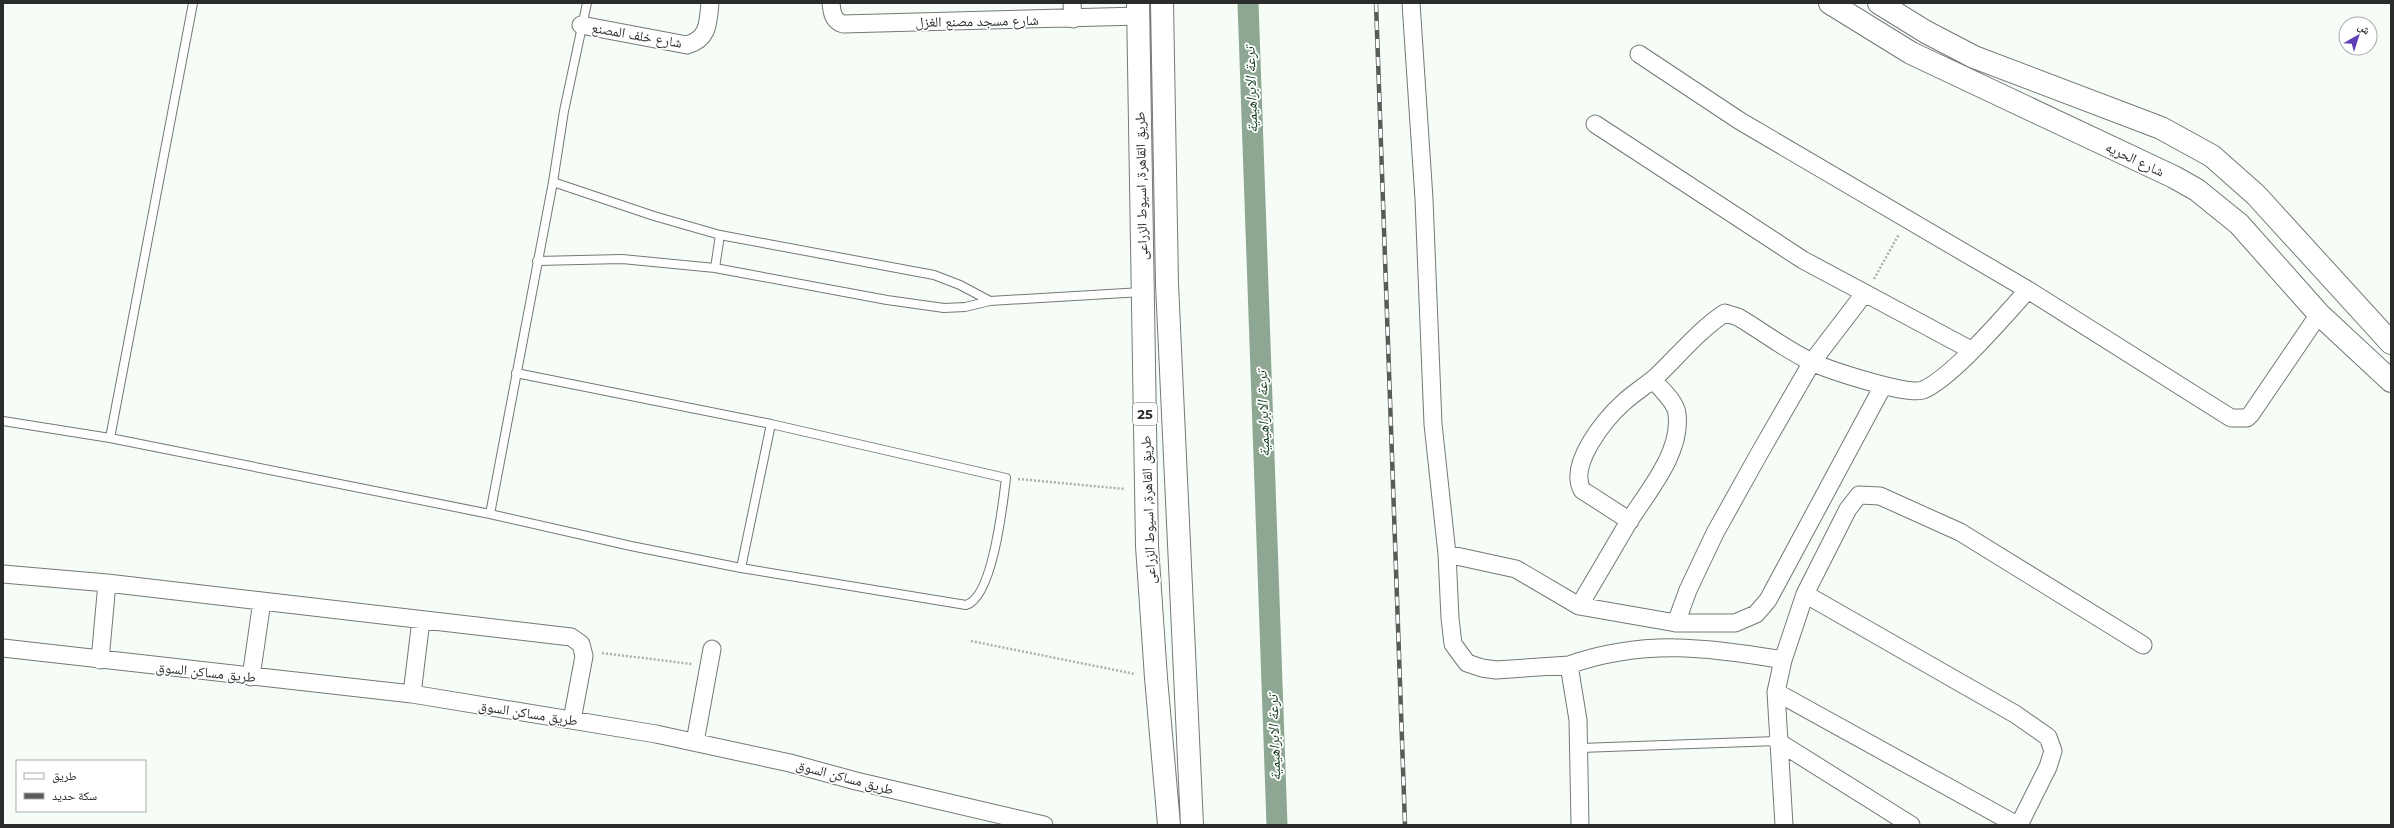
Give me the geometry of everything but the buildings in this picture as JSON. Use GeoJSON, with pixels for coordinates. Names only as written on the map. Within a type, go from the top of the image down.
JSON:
{"type":"FeatureCollection","features":[{"type":"Feature","properties":{"kind":"main road","name":"طريق القاهرة, اسيوط الزراعى"},"geometry":{"type":"LineString","coordinates":[[1162,3],[1167,284],[1192,825]]}},
{"type":"Feature","properties":{"kind":"main road","name":"شارع الحريه"},"geometry":{"type":"LineString","coordinates":[[1830,3],[1911,52],[2174,176],[2219,206],[2239,224],[2319,314],[2391,381]]}},
{"type":"Feature","properties":{"kind":"main road"},"geometry":{"type":"LineString","coordinates":[[1880,3],[1926,32],[1974,57],[2160,128],[2187,141],[2230,170],[2256,195],[2391,342]]}},
{"type":"Feature","properties":{"kind":"main road","name":"طريق القاهرة, اسيوط الزراعى"},"geometry":{"type":"LineString","coordinates":[[1138,10],[1147,546],[1156,678],[1169,825]]}},
{"type":"Feature","properties":{"kind":"main road"},"geometry":{"type":"LineString","coordinates":[[2078,132],[2089,101]]}},
{"type":"Feature","properties":{"kind":"street","name":"شارع خلف المصنع"},"geometry":{"type":"LineString","coordinates":[[581,25],[687,45],[696,42],[707,29],[710,3]]}},
{"type":"Feature","properties":{"kind":"street","name":"شارع مسجد مصنع الغزل"},"geometry":{"type":"LineString","coordinates":[[831,3],[832,14],[835,20],[843,24],[1073,11],[1138,10]]}},
{"type":"Feature","properties":{"kind":"street"},"geometry":{"type":"LineString","coordinates":[[1411,3],[1424,199],[1433,424],[1447,554],[1449,612],[1453,644],[1467,663],[1475,667],[1496,670],[1570,665],[1600,654],[1658,647],[1720,649],[1783,660]]}},
{"type":"Feature","properties":{"kind":"street"},"geometry":{"type":"LineString","coordinates":[[1638,54],[1740,121],[2028,290],[2231,418],[2247,418],[2251,414],[2319,314]]}},
{"type":"Feature","properties":{"kind":"street"},"geometry":{"type":"LineString","coordinates":[[1595,124],[1767,237],[1864,294],[1972,350]]}},
{"type":"Feature","properties":{"kind":"street"},"geometry":{"type":"LineString","coordinates":[[1630,521],[1582,490],[1579,477],[1582,460],[1602,426],[1626,400],[1653,380],[1725,313],[1738,316],[1812,362],[1883,386],[1921,391],[1937,382],[1972,350],[2028,290]]}},
{"type":"Feature","properties":{"kind":"street"},"geometry":{"type":"LineString","coordinates":[[1676,623],[1688,590],[1716,533],[1812,362],[1864,294]]}},
{"type":"Feature","properties":{"kind":"street"},"geometry":{"type":"LineString","coordinates":[[1579,606],[1630,521],[1653,488],[1676,438],[1678,413],[1672,402],[1653,380]]}},
{"type":"Feature","properties":{"kind":"street"},"geometry":{"type":"LineString","coordinates":[[1447,554],[1516,569],[1579,606],[1676,623],[1735,623],[1756,614],[1768,600],[1883,386]]}},
{"type":"Feature","properties":{"kind":"street"},"geometry":{"type":"LineString","coordinates":[[1784,825],[1777,741],[1776,692],[1783,660],[1805,594],[1848,510],[1859,495],[1880,496],[1960,532],[2142,645]]}},
{"type":"Feature","properties":{"kind":"street"},"geometry":{"type":"LineString","coordinates":[[3,574],[107,583],[571,637],[576,640],[584,650],[572,720]]}},
{"type":"Feature","properties":{"kind":"street"},"geometry":{"type":"LineString","coordinates":[[100,660],[107,583]]}},
{"type":"Feature","properties":{"kind":"street"},"geometry":{"type":"LineString","coordinates":[[1776,692],[2018,825],[2048,767],[2053,751],[2048,737],[2016,714],[1805,594]]}},
{"type":"Feature","properties":{"kind":"street"},"geometry":{"type":"LineString","coordinates":[[251,676],[262,601]]}},
{"type":"Feature","properties":{"kind":"street"},"geometry":{"type":"LineString","coordinates":[[412,694],[421,620]]}},
{"type":"Feature","properties":{"kind":"street","name":"طريق مساكن السوق"},"geometry":{"type":"LineString","coordinates":[[3,648],[412,694],[572,720],[695,742],[1044,825]]}},
{"type":"Feature","properties":{"kind":"street"},"geometry":{"type":"LineString","coordinates":[[695,742],[712,649]]}},
{"type":"Feature","properties":{"kind":"street"},"geometry":{"type":"LineString","coordinates":[[1570,665],[1578,720],[1580,748],[1580,825]]}},
{"type":"Feature","properties":{"kind":"street"},"geometry":{"type":"LineString","coordinates":[[1777,741],[1911,825]]}},
{"type":"Feature","properties":{"kind":"lane"},"geometry":{"type":"LineString","coordinates":[[110,438],[193,3]]}},
{"type":"Feature","properties":{"kind":"lane"},"geometry":{"type":"LineString","coordinates":[[490,514],[581,25],[587,3]]}},
{"type":"Feature","properties":{"kind":"lane"},"geometry":{"type":"LineString","coordinates":[[553,182],[654,216],[720,235],[908,269],[960,285],[990,301]]}},
{"type":"Feature","properties":{"kind":"lane"},"geometry":{"type":"LineString","coordinates":[[715,268],[720,235]]}},
{"type":"Feature","properties":{"kind":"lane"},"geometry":{"type":"LineString","coordinates":[[537,261],[622,259],[715,268],[917,305],[965,307],[990,301],[1143,292]]}},
{"type":"Feature","properties":{"kind":"lane"},"geometry":{"type":"LineString","coordinates":[[3,421],[110,438],[490,514],[631,546],[741,568],[970,604],[983,588],[998,531],[1006,478],[771,424],[516,373]]}},
{"type":"Feature","properties":{"kind":"lane"},"geometry":{"type":"LineString","coordinates":[[741,568],[771,424]]}},
{"type":"Feature","properties":{"kind":"lane"},"geometry":{"type":"LineString","coordinates":[[1580,748],[1777,741]]}},
{"type":"Feature","properties":{"kind":"path"},"geometry":{"type":"LineString","coordinates":[[1864,294],[1907,220]]}},
{"type":"Feature","properties":{"kind":"path"},"geometry":{"type":"LineString","coordinates":[[1006,478],[1146,490]]}},
{"type":"Feature","properties":{"kind":"path"},"geometry":{"type":"LineString","coordinates":[[971,640],[1156,678]]}},
{"type":"Feature","properties":{"kind":"path"},"geometry":{"type":"LineString","coordinates":[[584,650],[708,666]]}},
{"type":"Feature","properties":{"kind":"waterway","name":"ترعة الابراهيمية"},"geometry":{"type":"LineString","coordinates":[[1248,3],[1277,825]]}},
{"type":"Feature","properties":{"kind":"railway"},"geometry":{"type":"LineString","coordinates":[[1376,3],[1405,825]]}}]}
